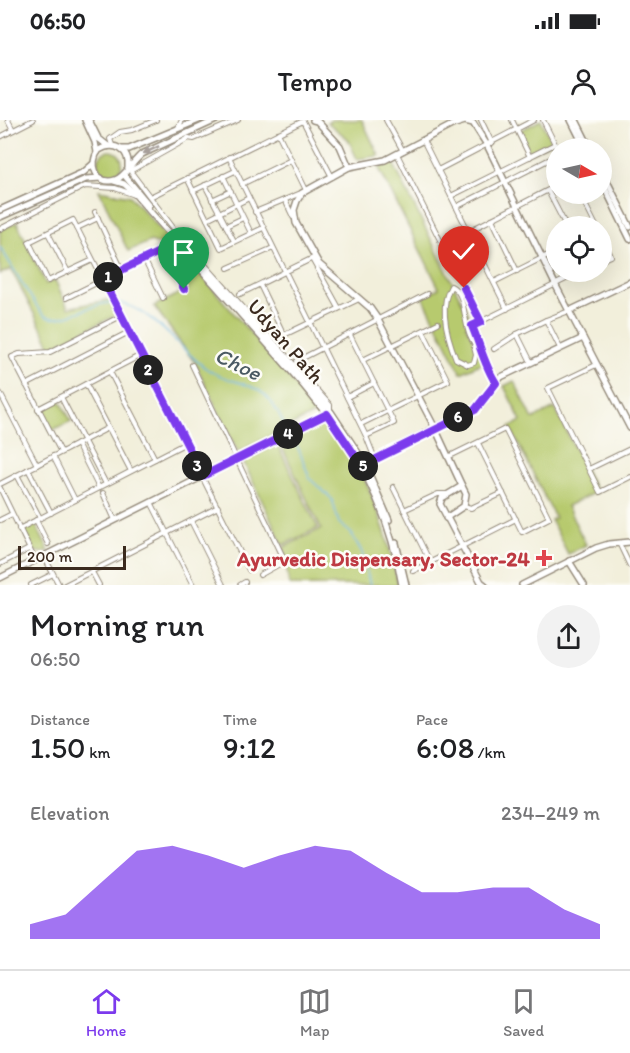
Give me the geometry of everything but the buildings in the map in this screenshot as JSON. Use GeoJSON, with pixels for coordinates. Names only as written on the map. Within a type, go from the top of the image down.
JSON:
{"type":"FeatureCollection","features":[{"type":"Feature","properties":{"kind":"street"},"geometry":{"type":"LineString","coordinates":[[8,120],[13,130]]}},
{"type":"Feature","properties":{"kind":"street"},"geometry":{"type":"LineString","coordinates":[[0,137],[33,120]]}},
{"type":"Feature","properties":{"kind":"street"},"geometry":{"type":"LineString","coordinates":[[87,120],[98,138],[110,146],[122,149],[129,149],[199,120]]}},
{"type":"Feature","properties":{"kind":"street"},"geometry":{"type":"LineString","coordinates":[[87,120],[96,142],[94,170],[101,178]]}},
{"type":"Feature","properties":{"kind":"street"},"geometry":{"type":"LineString","coordinates":[[110,146],[110,139],[120,132],[132,130],[156,120]]}},
{"type":"Feature","properties":{"kind":"street"},"geometry":{"type":"LineString","coordinates":[[178,129],[182,120]]}},
{"type":"Feature","properties":{"kind":"street"},"geometry":{"type":"LineString","coordinates":[[0,217],[86,179],[101,178],[114,181],[124,175],[133,161],[142,154],[216,120]]}},
{"type":"Feature","properties":{"kind":"street"},"geometry":{"type":"LineString","coordinates":[[181,136],[194,139],[238,120]]}},
{"type":"Feature","properties":{"kind":"street"},"geometry":{"type":"LineString","coordinates":[[152,196],[304,120],[332,177]]}},
{"type":"Feature","properties":{"kind":"street"},"geometry":{"type":"LineString","coordinates":[[317,120],[340,146],[349,167]]}},
{"type":"Feature","properties":{"kind":"street"},"geometry":{"type":"LineString","coordinates":[[386,120],[481,322]]}},
{"type":"Feature","properties":{"kind":"street"},"geometry":{"type":"LineString","coordinates":[[255,212],[304,191],[349,167],[385,160],[451,122],[465,120],[473,123],[490,144]]}},
{"type":"Feature","properties":{"kind":"street"},"geometry":{"type":"LineString","coordinates":[[481,120],[500,171],[596,365],[628,419],[630,428]]}},
{"type":"Feature","properties":{"kind":"street"},"geometry":{"type":"LineString","coordinates":[[512,120],[530,157]]}},
{"type":"Feature","properties":{"kind":"street"},"geometry":{"type":"LineString","coordinates":[[438,170],[534,120]]}},
{"type":"Feature","properties":{"kind":"street"},"geometry":{"type":"LineString","coordinates":[[543,120],[552,138]]}},
{"type":"Feature","properties":{"kind":"street"},"geometry":{"type":"LineString","coordinates":[[571,120],[580,138]]}},
{"type":"Feature","properties":{"kind":"street"},"geometry":{"type":"LineString","coordinates":[[576,120],[585,138]]}},
{"type":"Feature","properties":{"kind":"street"},"geometry":{"type":"LineString","coordinates":[[278,133],[304,191]]}},
{"type":"Feature","properties":{"kind":"street"},"geometry":{"type":"LineString","coordinates":[[0,578],[330,412],[330,405],[181,238],[132,175],[132,170],[189,138]]}},
{"type":"Feature","properties":{"kind":"street"},"geometry":{"type":"LineString","coordinates":[[423,140],[507,309]]}},
{"type":"Feature","properties":{"kind":"street"},"geometry":{"type":"LineString","coordinates":[[97,152],[110,146]]}},
{"type":"Feature","properties":{"kind":"street"},"geometry":{"type":"LineString","coordinates":[[122,149],[127,157],[128,168]]}},
{"type":"Feature","properties":{"kind":"street"},"geometry":{"type":"LineString","coordinates":[[451,196],[546,150]]}},
{"type":"Feature","properties":{"kind":"street"},"geometry":{"type":"LineString","coordinates":[[229,157],[361,424],[376,459]]}},
{"type":"Feature","properties":{"kind":"street"},"geometry":{"type":"LineString","coordinates":[[242,184],[291,160]]}},
{"type":"Feature","properties":{"kind":"street"},"geometry":{"type":"LineString","coordinates":[[456,207],[546,161]]}},
{"type":"Feature","properties":{"kind":"street"},"geometry":{"type":"LineString","coordinates":[[0,210],[84,172],[93,164]]}},
{"type":"Feature","properties":{"kind":"street"},"geometry":{"type":"LineString","coordinates":[[193,191],[235,171]]}},
{"type":"Feature","properties":{"kind":"street","name":"Udyan Path"},"geometry":{"type":"LineString","coordinates":[[124,175],[330,412],[364,465],[390,532],[404,585]]}},
{"type":"Feature","properties":{"kind":"street"},"geometry":{"type":"LineString","coordinates":[[223,176],[251,233]]}},
{"type":"Feature","properties":{"kind":"street"},"geometry":{"type":"LineString","coordinates":[[187,178],[221,248],[263,228]]}},
{"type":"Feature","properties":{"kind":"street","name":"Udyan Path"},"geometry":{"type":"LineString","coordinates":[[114,181],[123,184],[135,195],[330,412]]}},
{"type":"Feature","properties":{"kind":"street"},"geometry":{"type":"LineString","coordinates":[[205,185],[234,241]]}},
{"type":"Feature","properties":{"kind":"street"},"geometry":{"type":"LineString","coordinates":[[0,229],[85,186],[115,188],[135,195]]}},
{"type":"Feature","properties":{"kind":"street"},"geometry":{"type":"LineString","coordinates":[[212,200],[231,191]]}},
{"type":"Feature","properties":{"kind":"street"},"geometry":{"type":"LineString","coordinates":[[296,223],[294,210],[304,191]]}},
{"type":"Feature","properties":{"kind":"street"},"geometry":{"type":"LineString","coordinates":[[469,231],[546,191]]}},
{"type":"Feature","properties":{"kind":"street"},"geometry":{"type":"LineString","coordinates":[[612,191],[630,227]]}},
{"type":"Feature","properties":{"kind":"street"},"geometry":{"type":"LineString","coordinates":[[207,219],[249,198]]}},
{"type":"Feature","properties":{"kind":"street"},"geometry":{"type":"LineString","coordinates":[[285,200],[339,308]]}},
{"type":"Feature","properties":{"kind":"street"},"geometry":{"type":"LineString","coordinates":[[612,202],[630,239]]}},
{"type":"Feature","properties":{"kind":"street"},"geometry":{"type":"LineString","coordinates":[[95,212],[123,270]]}},
{"type":"Feature","properties":{"kind":"street"},"geometry":{"type":"LineString","coordinates":[[77,228],[98,218]]}},
{"type":"Feature","properties":{"kind":"street"},"geometry":{"type":"LineString","coordinates":[[226,226],[243,218]]}},
{"type":"Feature","properties":{"kind":"street"},"geometry":{"type":"LineString","coordinates":[[492,219],[517,271]]}},
{"type":"Feature","properties":{"kind":"street"},"geometry":{"type":"LineString","coordinates":[[93,260],[48,281],[29,242],[73,220],[249,570]]}},
{"type":"Feature","properties":{"kind":"street"},"geometry":{"type":"LineString","coordinates":[[48,233],[68,272]]}},
{"type":"Feature","properties":{"kind":"street"},"geometry":{"type":"LineString","coordinates":[[228,268],[273,248]]}},
{"type":"Feature","properties":{"kind":"street"},"geometry":{"type":"LineString","coordinates":[[66,298],[165,249],[184,289]]}},
{"type":"Feature","properties":{"kind":"street"},"geometry":{"type":"LineString","coordinates":[[494,282],[546,256]]}},
{"type":"Feature","properties":{"kind":"street"},"geometry":{"type":"LineString","coordinates":[[240,294],[314,258]]}},
{"type":"Feature","properties":{"kind":"street"},"geometry":{"type":"LineString","coordinates":[[314,258],[330,275],[370,308],[435,428],[466,494],[464,506],[446,518]]}},
{"type":"Feature","properties":{"kind":"street"},"geometry":{"type":"LineString","coordinates":[[144,259],[163,298]]}},
{"type":"Feature","properties":{"kind":"street"},"geometry":{"type":"LineString","coordinates":[[496,383],[490,374],[472,326],[559,282]]}},
{"type":"Feature","properties":{"kind":"street"},"geometry":{"type":"LineString","coordinates":[[494,349],[517,334],[630,282]]}},
{"type":"Feature","properties":{"kind":"street"},"geometry":{"type":"LineString","coordinates":[[260,285],[284,335],[359,299]]}},
{"type":"Feature","properties":{"kind":"street"},"geometry":{"type":"LineString","coordinates":[[474,347],[476,355],[474,363],[468,364],[456,359],[448,339],[446,319],[446,305],[451,286],[459,293],[474,347],[484,353]]}},
{"type":"Feature","properties":{"kind":"street"},"geometry":{"type":"LineString","coordinates":[[297,361],[427,294]]}},
{"type":"Feature","properties":{"kind":"street"},"geometry":{"type":"LineString","coordinates":[[61,452],[12,357],[19,354],[50,352],[121,316]]}},
{"type":"Feature","properties":{"kind":"street"},"geometry":{"type":"LineString","coordinates":[[546,320],[560,348]]}},
{"type":"Feature","properties":{"kind":"street"},"geometry":{"type":"LineString","coordinates":[[363,360],[438,323]]}},
{"type":"Feature","properties":{"kind":"street"},"geometry":{"type":"LineString","coordinates":[[361,424],[448,381],[423,331]]}},
{"type":"Feature","properties":{"kind":"street"},"geometry":{"type":"LineString","coordinates":[[26,385],[129,332]]}},
{"type":"Feature","properties":{"kind":"street"},"geometry":{"type":"LineString","coordinates":[[517,334],[531,363]]}},
{"type":"Feature","properties":{"kind":"street"},"geometry":{"type":"LineString","coordinates":[[350,335],[394,423],[366,436]]}},
{"type":"Feature","properties":{"kind":"street"},"geometry":{"type":"LineString","coordinates":[[364,465],[475,410],[501,377],[583,338]]}},
{"type":"Feature","properties":{"kind":"street"},"geometry":{"type":"LineString","coordinates":[[38,409],[141,356]]}},
{"type":"Feature","properties":{"kind":"street"},"geometry":{"type":"LineString","coordinates":[[192,365],[285,561],[260,575]]}},
{"type":"Feature","properties":{"kind":"street"},"geometry":{"type":"LineString","coordinates":[[596,365],[548,388],[600,492],[630,477]]}},
{"type":"Feature","properties":{"kind":"street"},"geometry":{"type":"LineString","coordinates":[[110,372],[155,459]]}},
{"type":"Feature","properties":{"kind":"street"},"geometry":{"type":"LineString","coordinates":[[347,397],[374,383]]}},
{"type":"Feature","properties":{"kind":"street"},"geometry":{"type":"LineString","coordinates":[[86,384],[130,471]]}},
{"type":"Feature","properties":{"kind":"street"},"geometry":{"type":"LineString","coordinates":[[0,393],[37,465]]}},
{"type":"Feature","properties":{"kind":"street"},"geometry":{"type":"LineString","coordinates":[[61,397],[106,484]]}},
{"type":"Feature","properties":{"kind":"street"},"geometry":{"type":"LineString","coordinates":[[35,560],[0,486],[108,428]]}},
{"type":"Feature","properties":{"kind":"street"},"geometry":{"type":"LineString","coordinates":[[448,457],[505,429],[549,518],[522,532],[478,443]]}},
{"type":"Feature","properties":{"kind":"street"},"geometry":{"type":"LineString","coordinates":[[20,528],[186,443]]}},
{"type":"Feature","properties":{"kind":"street"},"geometry":{"type":"LineString","coordinates":[[76,444],[99,488]]}},
{"type":"Feature","properties":{"kind":"street"},"geometry":{"type":"LineString","coordinates":[[589,469],[630,449]]}},
{"type":"Feature","properties":{"kind":"street"},"geometry":{"type":"LineString","coordinates":[[53,456],[75,500]]}},
{"type":"Feature","properties":{"kind":"street"},"geometry":{"type":"LineString","coordinates":[[28,469],[51,513]]}},
{"type":"Feature","properties":{"kind":"street"},"geometry":{"type":"LineString","coordinates":[[17,475],[48,544]]}},
{"type":"Feature","properties":{"kind":"street"},"geometry":{"type":"LineString","coordinates":[[462,486],[442,498],[440,504],[483,584]]}},
{"type":"Feature","properties":{"kind":"street"},"geometry":{"type":"LineString","coordinates":[[393,487],[430,562]]}},
{"type":"Feature","properties":{"kind":"street"},"geometry":{"type":"LineString","coordinates":[[103,493],[115,520]]}},
{"type":"Feature","properties":{"kind":"street"},"geometry":{"type":"LineString","coordinates":[[464,506],[471,508],[503,493]]}},
{"type":"Feature","properties":{"kind":"street"},"geometry":{"type":"LineString","coordinates":[[404,510],[438,494],[447,494]]}},
{"type":"Feature","properties":{"kind":"street"},"geometry":{"type":"LineString","coordinates":[[151,502],[193,585]]}},
{"type":"Feature","properties":{"kind":"street"},"geometry":{"type":"LineString","coordinates":[[65,585],[218,507]]}},
{"type":"Feature","properties":{"kind":"street"},"geometry":{"type":"LineString","coordinates":[[0,520],[12,514]]}},
{"type":"Feature","properties":{"kind":"street"},"geometry":{"type":"LineString","coordinates":[[413,571],[516,519]]}},
{"type":"Feature","properties":{"kind":"street"},"geometry":{"type":"LineString","coordinates":[[190,521],[223,585]]}},
{"type":"Feature","properties":{"kind":"street"},"geometry":{"type":"LineString","coordinates":[[522,585],[596,548],[630,542]]}},
{"type":"Feature","properties":{"kind":"street"},"geometry":{"type":"LineString","coordinates":[[619,543],[630,566]]}},
{"type":"Feature","properties":{"kind":"street"},"geometry":{"type":"LineString","coordinates":[[0,564],[29,549]]}},
{"type":"Feature","properties":{"kind":"street"},"geometry":{"type":"LineString","coordinates":[[44,555],[59,585]]}},
{"type":"Feature","properties":{"kind":"street"},"geometry":{"type":"LineString","coordinates":[[569,561],[584,585]]}},
{"type":"Feature","properties":{"kind":"street"},"geometry":{"type":"LineString","coordinates":[[92,572],[99,585]]}},
{"type":"Feature","properties":{"kind":"street"},"geometry":{"type":"LineString","coordinates":[[31,585],[53,574]]}},
{"type":"Feature","properties":{"kind":"street"},"geometry":{"type":"LineString","coordinates":[[80,578],[84,585]]}},
{"type":"Feature","properties":{"kind":"street"},"geometry":{"type":"LineString","coordinates":[[240,585],[245,582]]}},
{"type":"Feature","properties":{"kind":"green space"},"geometry":{"type":"Polygon","coordinates":[[[362,120],[379,156],[357,159],[348,139],[327,122],[362,120]]]}},
{"type":"Feature","properties":{"kind":"green space"},"geometry":{"type":"Polygon","coordinates":[[[541,120],[550,138],[546,138],[546,145],[530,153],[519,131],[541,120]]]}},
{"type":"Feature","properties":{"kind":"green space"},"geometry":{"type":"Polygon","coordinates":[[[110,151],[115,152],[121,158],[121,168],[115,174],[110,175],[105,174],[99,168],[98,163],[99,158],[105,152],[110,151]]]}},
{"type":"Feature","properties":{"kind":"green space"},"geometry":{"type":"Polygon","coordinates":[[[392,161],[472,322],[466,325],[484,362],[461,373],[423,297],[439,288],[379,168],[392,161]]]}},
{"type":"Feature","properties":{"kind":"green space"},"geometry":{"type":"Polygon","coordinates":[[[99,190],[130,196],[183,254],[318,412],[238,452],[195,363],[154,306],[187,290],[167,248],[151,241],[128,251],[99,190]]]}},
{"type":"Feature","properties":{"kind":"green space"},"geometry":{"type":"Polygon","coordinates":[[[17,222],[46,284],[55,280],[68,308],[110,299],[117,315],[51,347],[11,269],[0,274],[0,230],[17,222]]]}},
{"type":"Feature","properties":{"kind":"green space"},"geometry":{"type":"Polygon","coordinates":[[[514,381],[533,419],[555,408],[596,492],[567,506],[586,545],[568,554],[551,520],[555,518],[510,427],[521,421],[504,386],[514,381]]]}},
{"type":"Feature","properties":{"kind":"green space"},"geometry":{"type":"Polygon","coordinates":[[[60,400],[71,421],[51,431],[41,410],[60,400]]]}},
{"type":"Feature","properties":{"kind":"green space"},"geometry":{"type":"Polygon","coordinates":[[[325,419],[352,455],[363,476],[386,537],[398,585],[289,585],[284,547],[321,529],[280,443],[325,419]]]}},
{"type":"Feature","properties":{"kind":"green space"},"geometry":{"type":"Polygon","coordinates":[[[277,444],[318,528],[283,545],[243,461],[277,444]]]}},
{"type":"Feature","properties":{"kind":"green space"},"geometry":{"type":"Polygon","coordinates":[[[35,524],[49,551],[42,553],[34,551],[24,530],[35,524]]]}},
{"type":"Feature","properties":{"kind":"waterway","name":"Choe"},"geometry":{"type":"LineString","coordinates":[[0,247],[45,316],[61,317],[101,304],[120,303],[132,307],[156,322],[207,369],[221,377],[259,390],[275,407],[287,430]]}},
{"type":"Feature","properties":{"kind":"waterway","name":"Choe"},"geometry":{"type":"LineString","coordinates":[[290,434],[310,479],[332,499],[339,523],[351,533],[362,552],[370,585]]}},
{"type":"Feature","properties":{"kind":"place","name":"Ayurvedic Dispensary, Sector-24"},"geometry":{"type":"Point","coordinates":[544,558]}},
{"type":"Feature","properties":{"kind":"route"},"geometry":{"type":"LineString","coordinates":[[184,289],[165,249],[103,279],[203,476],[327,414],[362,466],[475,410],[496,383],[490,374],[486,358],[472,326],[481,322],[464,288]]}}]}
